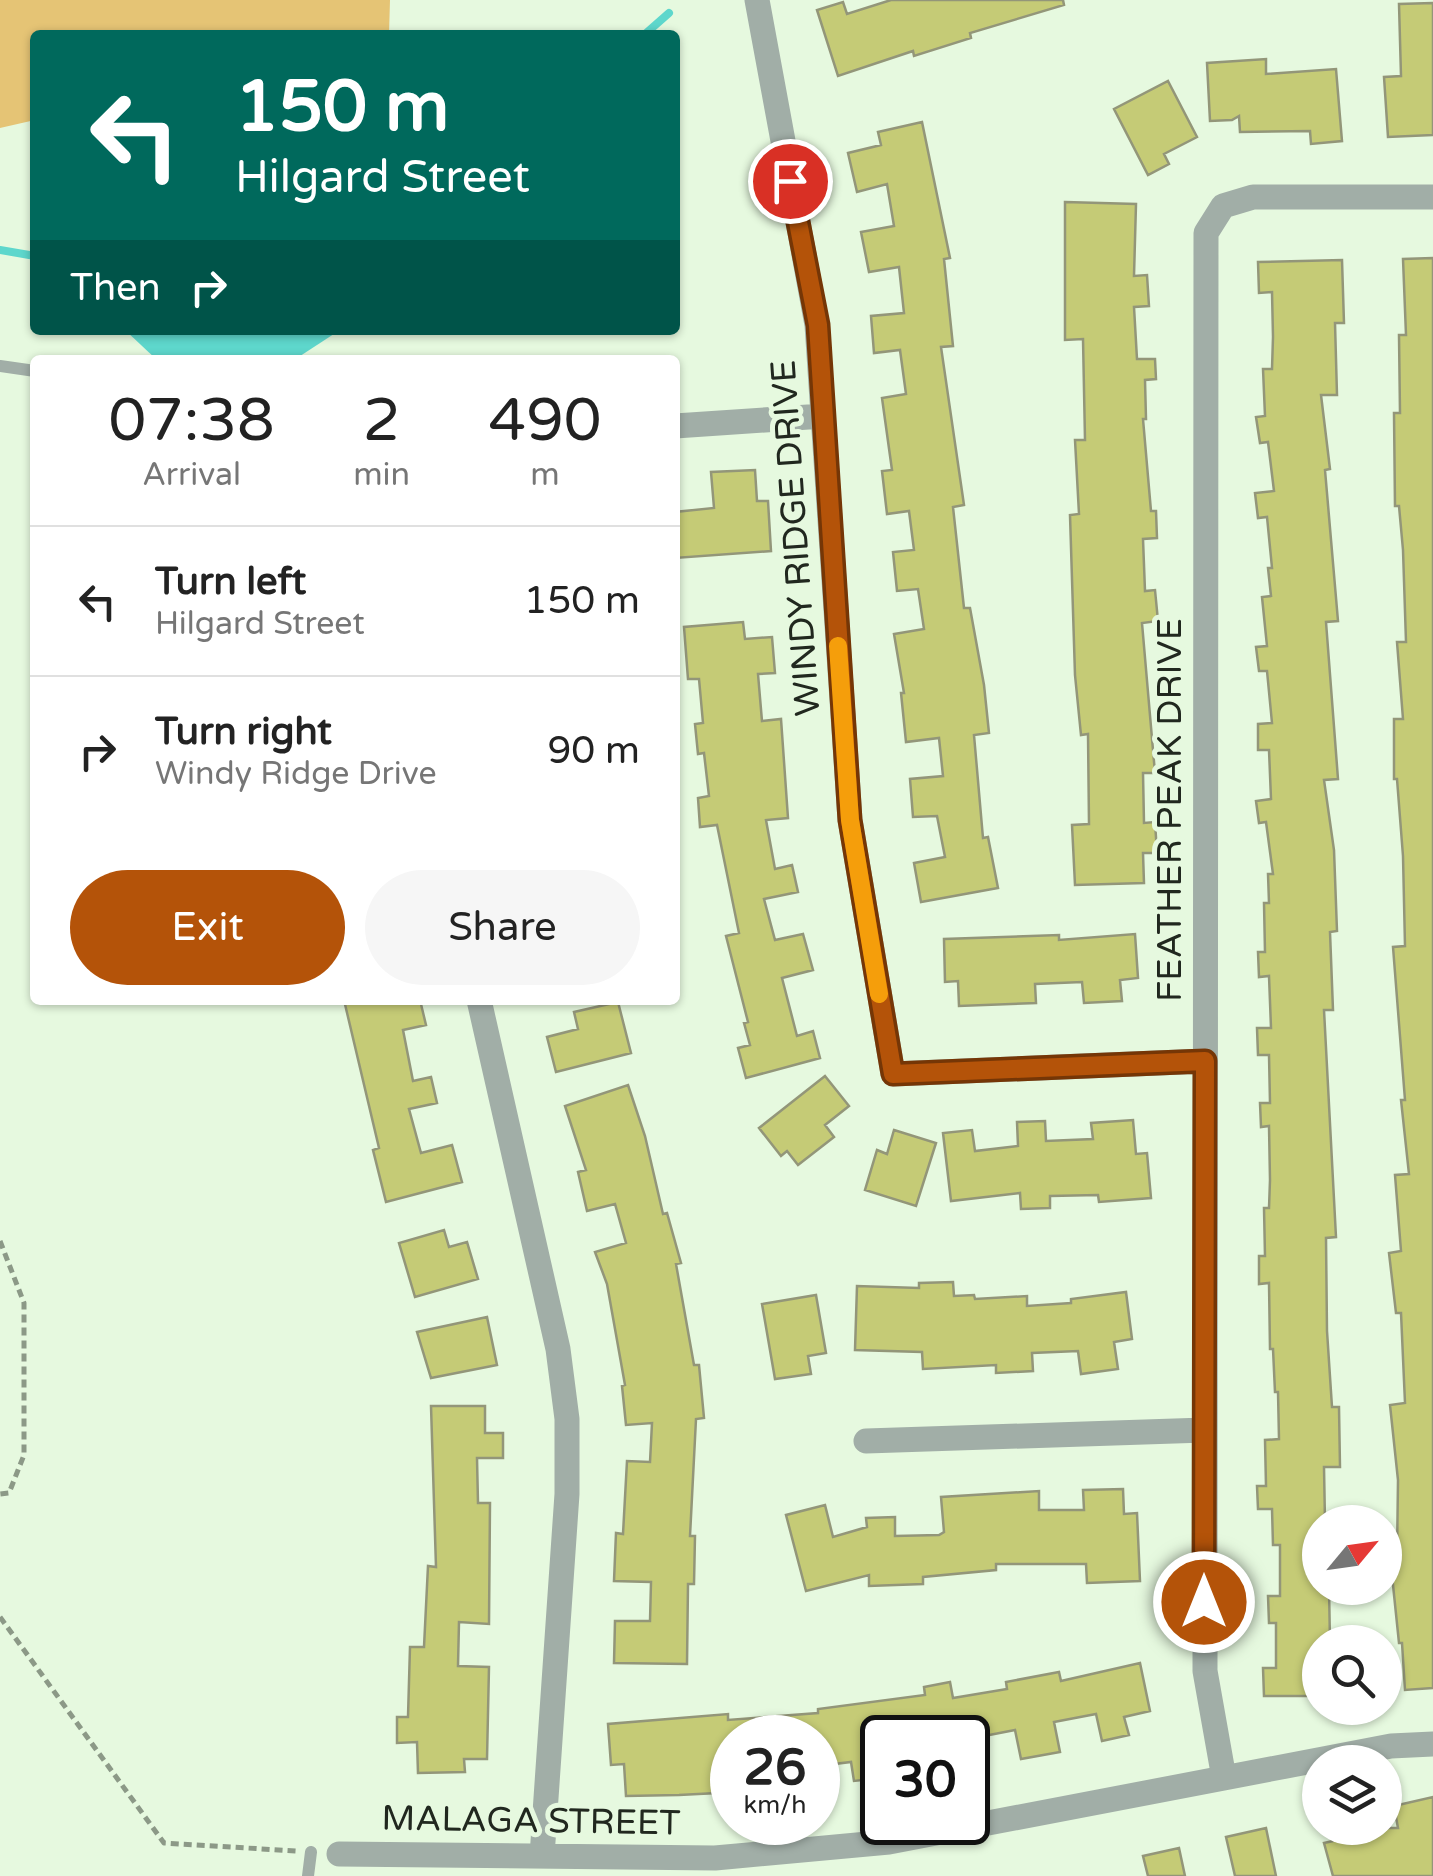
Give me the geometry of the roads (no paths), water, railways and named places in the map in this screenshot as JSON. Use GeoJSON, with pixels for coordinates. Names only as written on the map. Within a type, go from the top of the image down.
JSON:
{"type":"FeatureCollection","features":[{"type":"Feature","properties":{"kind":"street","name":"WINDY RIDGE DRIVE"},"geometry":{"type":"LineString","coordinates":[[757,0],[818,325],[850,820],[893,1074],[1205,1061]]}},
{"type":"Feature","properties":{"kind":"street","name":"FEATHER PEAK DRIVE"},"geometry":{"type":"LineString","coordinates":[[1224,1778],[1204,1671],[1206,234],[1224,206],[1253,197],[1433,198]]}},
{"type":"Feature","properties":{"kind":"street"},"geometry":{"type":"LineString","coordinates":[[680,426],[823,416]]}},
{"type":"Feature","properties":{"kind":"street"},"geometry":{"type":"LineString","coordinates":[[480,1005],[558,1349],[567,1419],[567,1494],[542,1856]]}},
{"type":"Feature","properties":{"kind":"street"},"geometry":{"type":"LineString","coordinates":[[866,1440],[1205,1430]]}},
{"type":"Feature","properties":{"kind":"street","name":"MALAGA STREET"},"geometry":{"type":"LineString","coordinates":[[339,1854],[542,1856],[714,1867],[889,1842],[1391,1746],[1433,1744]]}},
{"type":"Feature","properties":{"kind":"lane"},"geometry":{"type":"LineString","coordinates":[[0,366],[30,370]]}},
{"type":"Feature","properties":{"kind":"lane"},"geometry":{"type":"LineString","coordinates":[[308,1876],[311,1852]]}},
{"type":"Feature","properties":{"kind":"water"},"geometry":{"type":"Polygon","coordinates":[[[130,335],[332,335],[302,355],[152,355],[130,335]]]}},
{"type":"Feature","properties":{"kind":"waterway"},"geometry":{"type":"LineString","coordinates":[[650,30],[669,13]]}},
{"type":"Feature","properties":{"kind":"waterway"},"geometry":{"type":"LineString","coordinates":[[0,250],[30,255]]}}]}
